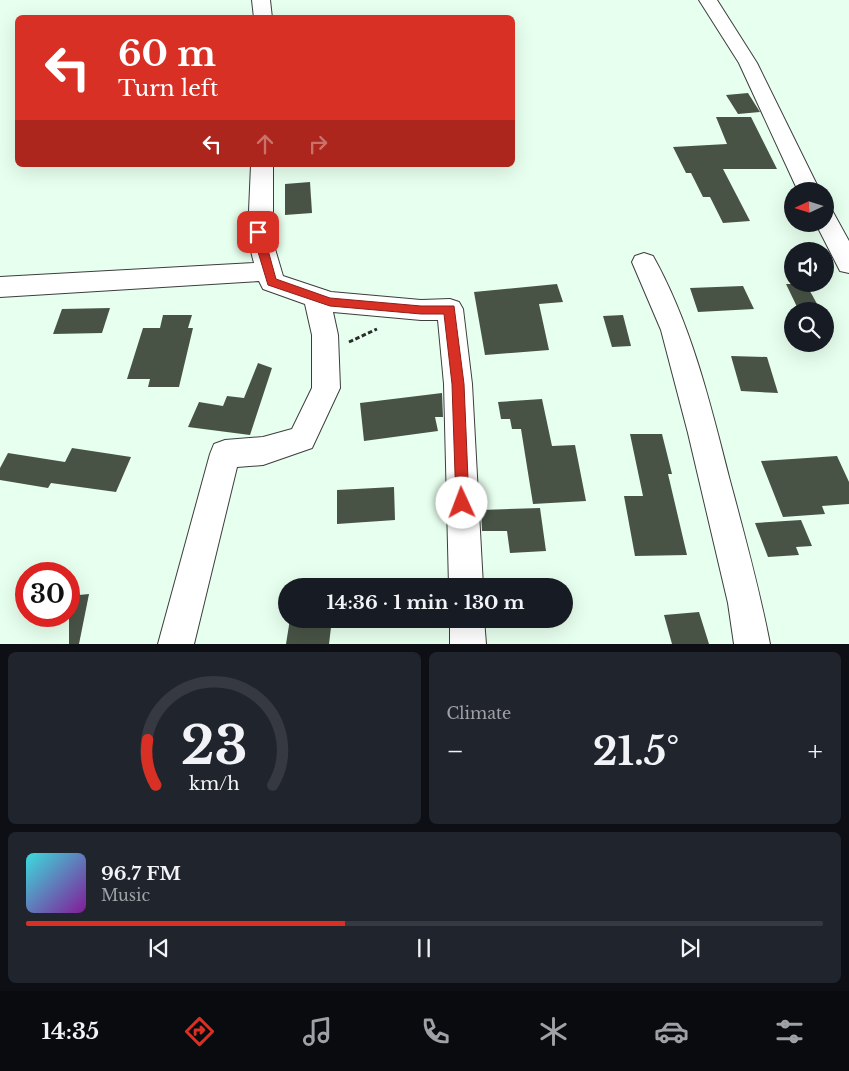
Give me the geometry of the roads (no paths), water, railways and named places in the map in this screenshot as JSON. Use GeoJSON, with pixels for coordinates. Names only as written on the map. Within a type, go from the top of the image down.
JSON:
{"type":"FeatureCollection","features":[{"type":"Feature","properties":{"kind":"street"},"geometry":{"type":"LineString","coordinates":[[261,0],[263,15]]}},
{"type":"Feature","properties":{"kind":"street"},"geometry":{"type":"LineString","coordinates":[[708,0],[748,63],[805,182]]}},
{"type":"Feature","properties":{"kind":"street"},"geometry":{"type":"LineString","coordinates":[[262,167],[261,211],[258,232],[272,282],[317,298],[339,303],[421,310],[450,309],[458,384],[466,578]]}},
{"type":"Feature","properties":{"kind":"street"},"geometry":{"type":"LineString","coordinates":[[832,232],[849,264]]}},
{"type":"Feature","properties":{"kind":"street"},"geometry":{"type":"LineString","coordinates":[[644,262],[674,330],[745,603],[752,644]]}},
{"type":"Feature","properties":{"kind":"street"},"geometry":{"type":"LineString","coordinates":[[0,287],[269,271]]}},
{"type":"Feature","properties":{"kind":"street"},"geometry":{"type":"LineString","coordinates":[[176,644],[225,454],[263,451],[302,439],[326,388],[325,335],[317,298]]}},
{"type":"Feature","properties":{"kind":"street"},"geometry":{"type":"LineString","coordinates":[[467,628],[468,644]]}}]}
